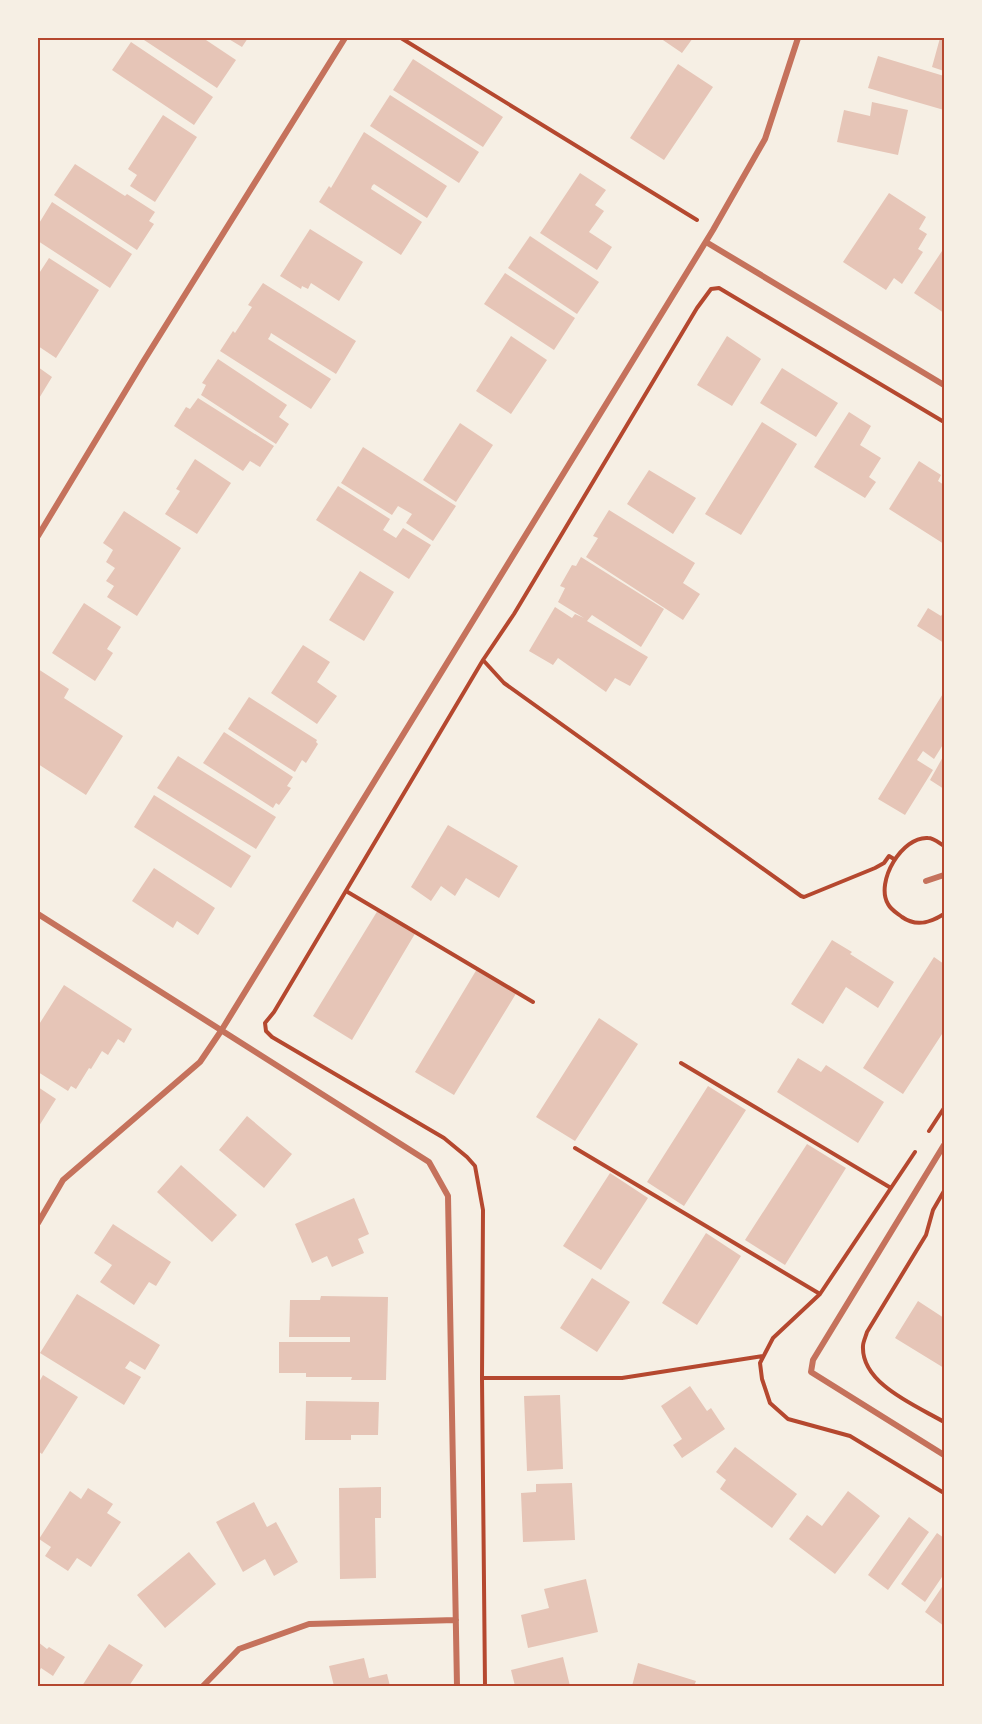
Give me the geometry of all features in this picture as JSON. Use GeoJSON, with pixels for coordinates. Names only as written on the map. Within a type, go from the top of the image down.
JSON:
{"type":"FeatureCollection","features":[{"type":"Feature","properties":{"kind":"street"},"geometry":{"type":"LineString","coordinates":[[38,536],[143,362],[345,38]]}},
{"type":"Feature","properties":{"kind":"street"},"geometry":{"type":"LineString","coordinates":[[38,1223],[63,1180],[200,1062],[221,1031],[713,230],[765,139],[798,38]]}},
{"type":"Feature","properties":{"kind":"street"},"geometry":{"type":"LineString","coordinates":[[706,242],[945,385]]}},
{"type":"Feature","properties":{"kind":"street"},"geometry":{"type":"LineString","coordinates":[[926,881],[945,875]]}},
{"type":"Feature","properties":{"kind":"street"},"geometry":{"type":"LineString","coordinates":[[38,914],[429,1162],[448,1196],[457,1686]]}},
{"type":"Feature","properties":{"kind":"street"},"geometry":{"type":"LineString","coordinates":[[945,1145],[813,1360],[811,1372],[945,1455]]}},
{"type":"Feature","properties":{"kind":"street"},"geometry":{"type":"LineString","coordinates":[[202,1686],[239,1649],[309,1624],[456,1620]]}},
{"type":"Feature","properties":{"kind":"path"},"geometry":{"type":"LineString","coordinates":[[401,38],[713,230]]}},
{"type":"Feature","properties":{"kind":"path"},"geometry":{"type":"LineString","coordinates":[[485,1686],[483,1210],[475,1166],[444,1138],[272,1037],[266,1031],[265,1023],[274,1012],[483,660],[514,614],[697,308],[711,289],[719,288],[945,422]]}},
{"type":"Feature","properties":{"kind":"path"},"geometry":{"type":"LineString","coordinates":[[483,660],[504,683],[801,896],[804,897],[875,868],[884,863],[889,856],[894,859]]}},
{"type":"Feature","properties":{"kind":"path"},"geometry":{"type":"LineString","coordinates":[[346,891],[533,1002]]}},
{"type":"Feature","properties":{"kind":"path"},"geometry":{"type":"LineString","coordinates":[[681,1063],[891,1188]]}},
{"type":"Feature","properties":{"kind":"path"},"geometry":{"type":"LineString","coordinates":[[575,1148],[820,1294]]}},
{"type":"Feature","properties":{"kind":"path"},"geometry":{"type":"LineString","coordinates":[[945,1191],[933,1209],[926,1236],[867,1332],[863,1346],[871,1373],[880,1384],[945,1422]]}},
{"type":"Feature","properties":{"kind":"path"},"geometry":{"type":"LineString","coordinates":[[483,1378],[622,1378],[763,1356]]}},
{"type":"Feature","properties":{"kind":"building"},"geometry":{"type":"Polygon","coordinates":[[[141,38],[203,38],[236,60],[217,88],[141,38]]]}},
{"type":"Feature","properties":{"kind":"building"},"geometry":{"type":"Polygon","coordinates":[[[227,38],[248,38],[242,47],[227,38]]]}},
{"type":"Feature","properties":{"kind":"building"},"geometry":{"type":"Polygon","coordinates":[[[660,38],[693,38],[682,53],[660,38]]]}},
{"type":"Feature","properties":{"kind":"building"},"geometry":{"type":"Polygon","coordinates":[[[940,38],[944,40],[944,71],[932,67],[940,38]]]}},
{"type":"Feature","properties":{"kind":"building"},"geometry":{"type":"Polygon","coordinates":[[[131,42],[213,97],[194,125],[112,70],[131,42]]]}},
{"type":"Feature","properties":{"kind":"building"},"geometry":{"type":"Polygon","coordinates":[[[878,56],[944,76],[944,110],[868,88],[878,56]]]}},
{"type":"Feature","properties":{"kind":"building"},"geometry":{"type":"Polygon","coordinates":[[[413,59],[503,117],[483,147],[393,90],[413,59]]]}},
{"type":"Feature","properties":{"kind":"building"},"geometry":{"type":"Polygon","coordinates":[[[678,64],[713,87],[664,160],[630,138],[678,64]]]}},
{"type":"Feature","properties":{"kind":"building"},"geometry":{"type":"Polygon","coordinates":[[[390,95],[479,152],[459,183],[370,126],[390,95]]]}},
{"type":"Feature","properties":{"kind":"building"},"geometry":{"type":"Polygon","coordinates":[[[872,102],[908,110],[898,155],[837,142],[844,110],[870,116],[872,102]]]}},
{"type":"Feature","properties":{"kind":"building"},"geometry":{"type":"Polygon","coordinates":[[[163,115],[197,137],[155,202],[130,186],[137,175],[128,169],[163,115]]]}},
{"type":"Feature","properties":{"kind":"building"},"geometry":{"type":"Polygon","coordinates":[[[364,132],[447,186],[427,218],[374,184],[372,186],[371,189],[422,222],[401,255],[319,202],[329,186],[331,188],[364,132]]]}},
{"type":"Feature","properties":{"kind":"building"},"geometry":{"type":"Polygon","coordinates":[[[75,164],[155,212],[149,221],[154,224],[137,250],[54,195],[75,164]]]}},
{"type":"Feature","properties":{"kind":"building"},"geometry":{"type":"Polygon","coordinates":[[[580,173],[606,190],[595,205],[604,211],[589,232],[612,247],[597,270],[540,233],[580,173]]]}},
{"type":"Feature","properties":{"kind":"building"},"geometry":{"type":"Polygon","coordinates":[[[889,193],[926,217],[919,229],[927,234],[918,249],[923,252],[902,284],[894,278],[886,290],[843,262],[889,193]]]}},
{"type":"Feature","properties":{"kind":"building"},"geometry":{"type":"Polygon","coordinates":[[[52,202],[132,254],[110,288],[38,241],[38,225],[52,202]]]}},
{"type":"Feature","properties":{"kind":"building"},"geometry":{"type":"Polygon","coordinates":[[[310,229],[363,262],[339,301],[311,283],[308,289],[302,286],[301,289],[280,276],[310,229]]]}},
{"type":"Feature","properties":{"kind":"building"},"geometry":{"type":"Polygon","coordinates":[[[530,236],[599,282],[577,314],[508,268],[530,236]]]}},
{"type":"Feature","properties":{"kind":"building"},"geometry":{"type":"Polygon","coordinates":[[[942,251],[944,253],[944,313],[914,293],[942,251]]]}},
{"type":"Feature","properties":{"kind":"building"},"geometry":{"type":"Polygon","coordinates":[[[49,258],[99,290],[56,358],[38,346],[38,275],[49,258]]]}},
{"type":"Feature","properties":{"kind":"building"},"geometry":{"type":"Polygon","coordinates":[[[505,273],[575,318],[554,350],[484,304],[505,273]]]}},
{"type":"Feature","properties":{"kind":"building"},"geometry":{"type":"Polygon","coordinates":[[[263,283],[356,341],[336,374],[271,333],[268,339],[331,379],[311,409],[220,351],[252,307],[248,305],[263,283]]]}},
{"type":"Feature","properties":{"kind":"building"},"geometry":{"type":"Polygon","coordinates":[[[511,336],[547,360],[511,414],[476,391],[511,336]]]}},
{"type":"Feature","properties":{"kind":"building"},"geometry":{"type":"Polygon","coordinates":[[[727,336],[761,359],[732,406],[697,385],[727,336]]]}},
{"type":"Feature","properties":{"kind":"building"},"geometry":{"type":"Polygon","coordinates":[[[218,359],[287,405],[279,417],[289,424],[276,444],[201,395],[206,385],[202,383],[218,359]]]}},
{"type":"Feature","properties":{"kind":"building"},"geometry":{"type":"Polygon","coordinates":[[[38,367],[52,377],[38,400],[38,367]]]}},
{"type":"Feature","properties":{"kind":"building"},"geometry":{"type":"Polygon","coordinates":[[[782,368],[838,403],[816,437],[760,403],[782,368]]]}},
{"type":"Feature","properties":{"kind":"building"},"geometry":{"type":"Polygon","coordinates":[[[198,398],[274,446],[260,467],[250,461],[243,471],[174,426],[186,407],[190,409],[198,398]]]}},
{"type":"Feature","properties":{"kind":"building"},"geometry":{"type":"Polygon","coordinates":[[[849,412],[871,426],[860,445],[881,458],[869,477],[876,482],[865,498],[814,467],[849,412]]]}},
{"type":"Feature","properties":{"kind":"building"},"geometry":{"type":"Polygon","coordinates":[[[762,422],[797,444],[741,535],[705,514],[762,422]]]}},
{"type":"Feature","properties":{"kind":"building"},"geometry":{"type":"Polygon","coordinates":[[[460,423],[493,445],[456,502],[423,480],[460,423]]]}},
{"type":"Feature","properties":{"kind":"building"},"geometry":{"type":"Polygon","coordinates":[[[363,447],[456,506],[433,541],[406,523],[412,514],[398,506],[392,515],[341,483],[363,447]]]}},
{"type":"Feature","properties":{"kind":"building"},"geometry":{"type":"Polygon","coordinates":[[[195,459],[231,483],[197,534],[165,514],[180,491],[176,489],[195,459]]]}},
{"type":"Feature","properties":{"kind":"building"},"geometry":{"type":"Polygon","coordinates":[[[919,461],[941,475],[938,481],[944,485],[944,544],[889,509],[919,461]]]}},
{"type":"Feature","properties":{"kind":"building"},"geometry":{"type":"Polygon","coordinates":[[[649,470],[696,498],[673,534],[627,504],[649,470]]]}},
{"type":"Feature","properties":{"kind":"building"},"geometry":{"type":"Polygon","coordinates":[[[338,486],[390,519],[383,530],[396,538],[403,528],[431,545],[409,579],[316,520],[338,486]]]}},
{"type":"Feature","properties":{"kind":"building"},"geometry":{"type":"Polygon","coordinates":[[[609,510],[695,563],[683,583],[700,594],[683,620],[586,557],[598,538],[593,536],[609,510]]]}},
{"type":"Feature","properties":{"kind":"building"},"geometry":{"type":"Polygon","coordinates":[[[124,511],[181,548],[137,616],[107,597],[114,586],[106,581],[115,568],[106,562],[113,550],[103,543],[124,511]]]}},
{"type":"Feature","properties":{"kind":"building"},"geometry":{"type":"Polygon","coordinates":[[[581,557],[664,609],[641,647],[592,615],[587,621],[648,657],[630,686],[615,678],[606,692],[558,658],[553,665],[529,651],[555,607],[572,618],[575,614],[584,618],[558,602],[565,588],[560,586],[572,565],[576,566],[581,557]]]}},
{"type":"Feature","properties":{"kind":"building"},"geometry":{"type":"Polygon","coordinates":[[[360,571],[394,592],[364,641],[329,620],[360,571]]]}},
{"type":"Feature","properties":{"kind":"building"},"geometry":{"type":"Polygon","coordinates":[[[84,603],[121,627],[107,649],[113,653],[95,681],[52,653],[84,603]]]}},
{"type":"Feature","properties":{"kind":"building"},"geometry":{"type":"Polygon","coordinates":[[[928,608],[941,616],[944,611],[944,643],[917,626],[928,608]]]}},
{"type":"Feature","properties":{"kind":"building"},"geometry":{"type":"Polygon","coordinates":[[[303,645],[330,662],[317,682],[337,696],[317,724],[271,693],[303,645]]]}},
{"type":"Feature","properties":{"kind":"building"},"geometry":{"type":"Polygon","coordinates":[[[38,669],[69,689],[64,698],[123,736],[86,795],[38,764],[38,669]]]}},
{"type":"Feature","properties":{"kind":"building"},"geometry":{"type":"Polygon","coordinates":[[[944,692],[944,743],[934,759],[923,751],[917,760],[933,770],[905,815],[878,799],[944,692]]]}},
{"type":"Feature","properties":{"kind":"building"},"geometry":{"type":"Polygon","coordinates":[[[249,697],[317,740],[318,744],[306,763],[302,760],[295,772],[228,729],[249,697]]]}},
{"type":"Feature","properties":{"kind":"building"},"geometry":{"type":"Polygon","coordinates":[[[224,732],[293,777],[287,786],[291,788],[279,805],[276,803],[273,808],[203,763],[224,732]]]}},
{"type":"Feature","properties":{"kind":"building"},"geometry":{"type":"Polygon","coordinates":[[[944,755],[944,789],[930,780],[944,755]]]}},
{"type":"Feature","properties":{"kind":"building"},"geometry":{"type":"Polygon","coordinates":[[[178,756],[276,817],[256,849],[157,788],[178,756]]]}},
{"type":"Feature","properties":{"kind":"building"},"geometry":{"type":"Polygon","coordinates":[[[154,795],[251,856],[231,888],[134,827],[154,795]]]}},
{"type":"Feature","properties":{"kind":"building"},"geometry":{"type":"Polygon","coordinates":[[[448,825],[518,866],[499,898],[466,878],[455,896],[441,886],[431,901],[411,887],[448,825]]]}},
{"type":"Feature","properties":{"kind":"building"},"geometry":{"type":"Polygon","coordinates":[[[154,868],[215,908],[198,935],[177,921],[173,928],[132,901],[154,868]]]}},
{"type":"Feature","properties":{"kind":"building"},"geometry":{"type":"Polygon","coordinates":[[[378,910],[416,932],[352,1040],[313,1016],[378,910]]]}},
{"type":"Feature","properties":{"kind":"building"},"geometry":{"type":"Polygon","coordinates":[[[832,940],[894,982],[878,1008],[846,987],[823,1024],[791,1004],[832,940]]]}},
{"type":"Feature","properties":{"kind":"building"},"geometry":{"type":"Polygon","coordinates":[[[934,957],[944,964],[944,1031],[903,1094],[863,1068],[934,957]]]}},
{"type":"Feature","properties":{"kind":"building"},"geometry":{"type":"Polygon","coordinates":[[[477,969],[517,992],[454,1095],[415,1072],[477,969]]]}},
{"type":"Feature","properties":{"kind":"building"},"geometry":{"type":"Polygon","coordinates":[[[64,985],[132,1029],[124,1043],[118,1039],[108,1055],[102,1051],[76,1089],[71,1086],[68,1091],[38,1072],[38,1026],[64,985]]]}},
{"type":"Feature","properties":{"kind":"building"},"geometry":{"type":"Polygon","coordinates":[[[599,1018],[638,1044],[575,1141],[536,1117],[599,1018]]]}},
{"type":"Feature","properties":{"kind":"building"},"geometry":{"type":"Polygon","coordinates":[[[798,1058],[821,1072],[826,1065],[884,1102],[858,1143],[777,1092],[798,1058]]]}},
{"type":"Feature","properties":{"kind":"building"},"geometry":{"type":"Polygon","coordinates":[[[708,1086],[746,1110],[684,1206],[647,1182],[708,1086]]]}},
{"type":"Feature","properties":{"kind":"building"},"geometry":{"type":"Polygon","coordinates":[[[38,1087],[56,1099],[39,1126],[38,1125],[38,1087]]]}},
{"type":"Feature","properties":{"kind":"building"},"geometry":{"type":"Polygon","coordinates":[[[247,1116],[292,1154],[264,1188],[219,1150],[247,1116]]]}},
{"type":"Feature","properties":{"kind":"building"},"geometry":{"type":"Polygon","coordinates":[[[807,1144],[846,1168],[785,1265],[745,1240],[807,1144]]]}},
{"type":"Feature","properties":{"kind":"building"},"geometry":{"type":"Polygon","coordinates":[[[181,1165],[237,1215],[212,1242],[157,1192],[181,1165]]]}},
{"type":"Feature","properties":{"kind":"building"},"geometry":{"type":"Polygon","coordinates":[[[610,1173],[648,1198],[601,1270],[563,1246],[610,1173]]]}},
{"type":"Feature","properties":{"kind":"building"},"geometry":{"type":"Polygon","coordinates":[[[354,1198],[369,1234],[358,1239],[364,1253],[332,1267],[327,1256],[312,1263],[295,1224],[354,1198]]]}},
{"type":"Feature","properties":{"kind":"building"},"geometry":{"type":"Polygon","coordinates":[[[113,1224],[171,1262],[156,1286],[149,1282],[134,1305],[100,1282],[112,1265],[94,1253],[113,1224]]]}},
{"type":"Feature","properties":{"kind":"building"},"geometry":{"type":"Polygon","coordinates":[[[706,1233],[741,1256],[697,1325],[662,1303],[706,1233]]]}},
{"type":"Feature","properties":{"kind":"building"},"geometry":{"type":"Polygon","coordinates":[[[592,1278],[630,1302],[597,1352],[560,1328],[592,1278]]]}},
{"type":"Feature","properties":{"kind":"building"},"geometry":{"type":"Polygon","coordinates":[[[77,1294],[160,1345],[145,1370],[130,1361],[125,1368],[141,1377],[124,1405],[40,1353],[77,1294]]]}},
{"type":"Feature","properties":{"kind":"building"},"geometry":{"type":"Polygon","coordinates":[[[321,1296],[388,1297],[386,1380],[351,1380],[352,1377],[306,1377],[306,1373],[279,1373],[279,1342],[350,1342],[350,1337],[289,1337],[290,1300],[320,1300],[321,1296]]]}},
{"type":"Feature","properties":{"kind":"building"},"geometry":{"type":"Polygon","coordinates":[[[918,1301],[944,1318],[944,1368],[895,1338],[918,1301]]]}},
{"type":"Feature","properties":{"kind":"building"},"geometry":{"type":"Polygon","coordinates":[[[43,1375],[78,1397],[42,1454],[38,1451],[38,1384],[43,1375]]]}},
{"type":"Feature","properties":{"kind":"building"},"geometry":{"type":"Polygon","coordinates":[[[690,1386],[707,1411],[711,1408],[725,1429],[682,1458],[673,1445],[682,1439],[661,1406],[690,1386]]]}},
{"type":"Feature","properties":{"kind":"building"},"geometry":{"type":"Polygon","coordinates":[[[560,1395],[563,1469],[527,1471],[524,1396],[560,1395]]]}},
{"type":"Feature","properties":{"kind":"building"},"geometry":{"type":"Polygon","coordinates":[[[306,1401],[379,1402],[378,1435],[351,1435],[351,1440],[305,1440],[306,1401]]]}},
{"type":"Feature","properties":{"kind":"building"},"geometry":{"type":"Polygon","coordinates":[[[735,1447],[797,1494],[772,1528],[720,1489],[726,1480],[716,1472],[735,1447]]]}},
{"type":"Feature","properties":{"kind":"building"},"geometry":{"type":"Polygon","coordinates":[[[572,1483],[575,1540],[523,1542],[521,1493],[536,1492],[536,1484],[572,1483]]]}},
{"type":"Feature","properties":{"kind":"building"},"geometry":{"type":"Polygon","coordinates":[[[381,1487],[381,1518],[375,1518],[376,1578],[340,1579],[339,1488],[381,1487]]]}},
{"type":"Feature","properties":{"kind":"building"},"geometry":{"type":"Polygon","coordinates":[[[88,1488],[113,1504],[107,1513],[121,1522],[91,1567],[77,1558],[68,1571],[45,1556],[51,1547],[39,1539],[70,1491],[81,1499],[88,1488]]]}},
{"type":"Feature","properties":{"kind":"building"},"geometry":{"type":"Polygon","coordinates":[[[848,1491],[880,1516],[835,1574],[789,1539],[807,1515],[822,1526],[848,1491]]]}},
{"type":"Feature","properties":{"kind":"building"},"geometry":{"type":"Polygon","coordinates":[[[254,1502],[267,1527],[276,1522],[298,1562],[274,1576],[265,1559],[243,1572],[216,1522],[254,1502]]]}},
{"type":"Feature","properties":{"kind":"building"},"geometry":{"type":"Polygon","coordinates":[[[909,1517],[929,1532],[888,1590],[868,1575],[909,1517]]]}},
{"type":"Feature","properties":{"kind":"building"},"geometry":{"type":"Polygon","coordinates":[[[937,1533],[944,1538],[944,1574],[925,1602],[901,1584],[937,1533]]]}},
{"type":"Feature","properties":{"kind":"building"},"geometry":{"type":"Polygon","coordinates":[[[189,1552],[216,1584],[165,1628],[137,1595],[189,1552]]]}},
{"type":"Feature","properties":{"kind":"building"},"geometry":{"type":"Polygon","coordinates":[[[586,1579],[598,1632],[528,1648],[521,1615],[549,1608],[544,1589],[586,1579]]]}},
{"type":"Feature","properties":{"kind":"building"},"geometry":{"type":"Polygon","coordinates":[[[944,1584],[944,1626],[925,1612],[944,1584]]]}},
{"type":"Feature","properties":{"kind":"building"},"geometry":{"type":"Polygon","coordinates":[[[38,1642],[65,1657],[53,1676],[41,1668],[38,1674],[38,1642]]]}},
{"type":"Feature","properties":{"kind":"building"},"geometry":{"type":"Polygon","coordinates":[[[109,1644],[143,1665],[129,1686],[82,1686],[109,1644]]]}},
{"type":"Feature","properties":{"kind":"building"},"geometry":{"type":"Polygon","coordinates":[[[563,1657],[570,1686],[515,1686],[511,1670],[563,1657]]]}},
{"type":"Feature","properties":{"kind":"building"},"geometry":{"type":"Polygon","coordinates":[[[364,1658],[369,1678],[387,1674],[390,1686],[334,1686],[329,1666],[364,1658]]]}},
{"type":"Feature","properties":{"kind":"building"},"geometry":{"type":"Polygon","coordinates":[[[638,1663],[696,1681],[694,1686],[632,1686],[638,1663]]]}}]}
